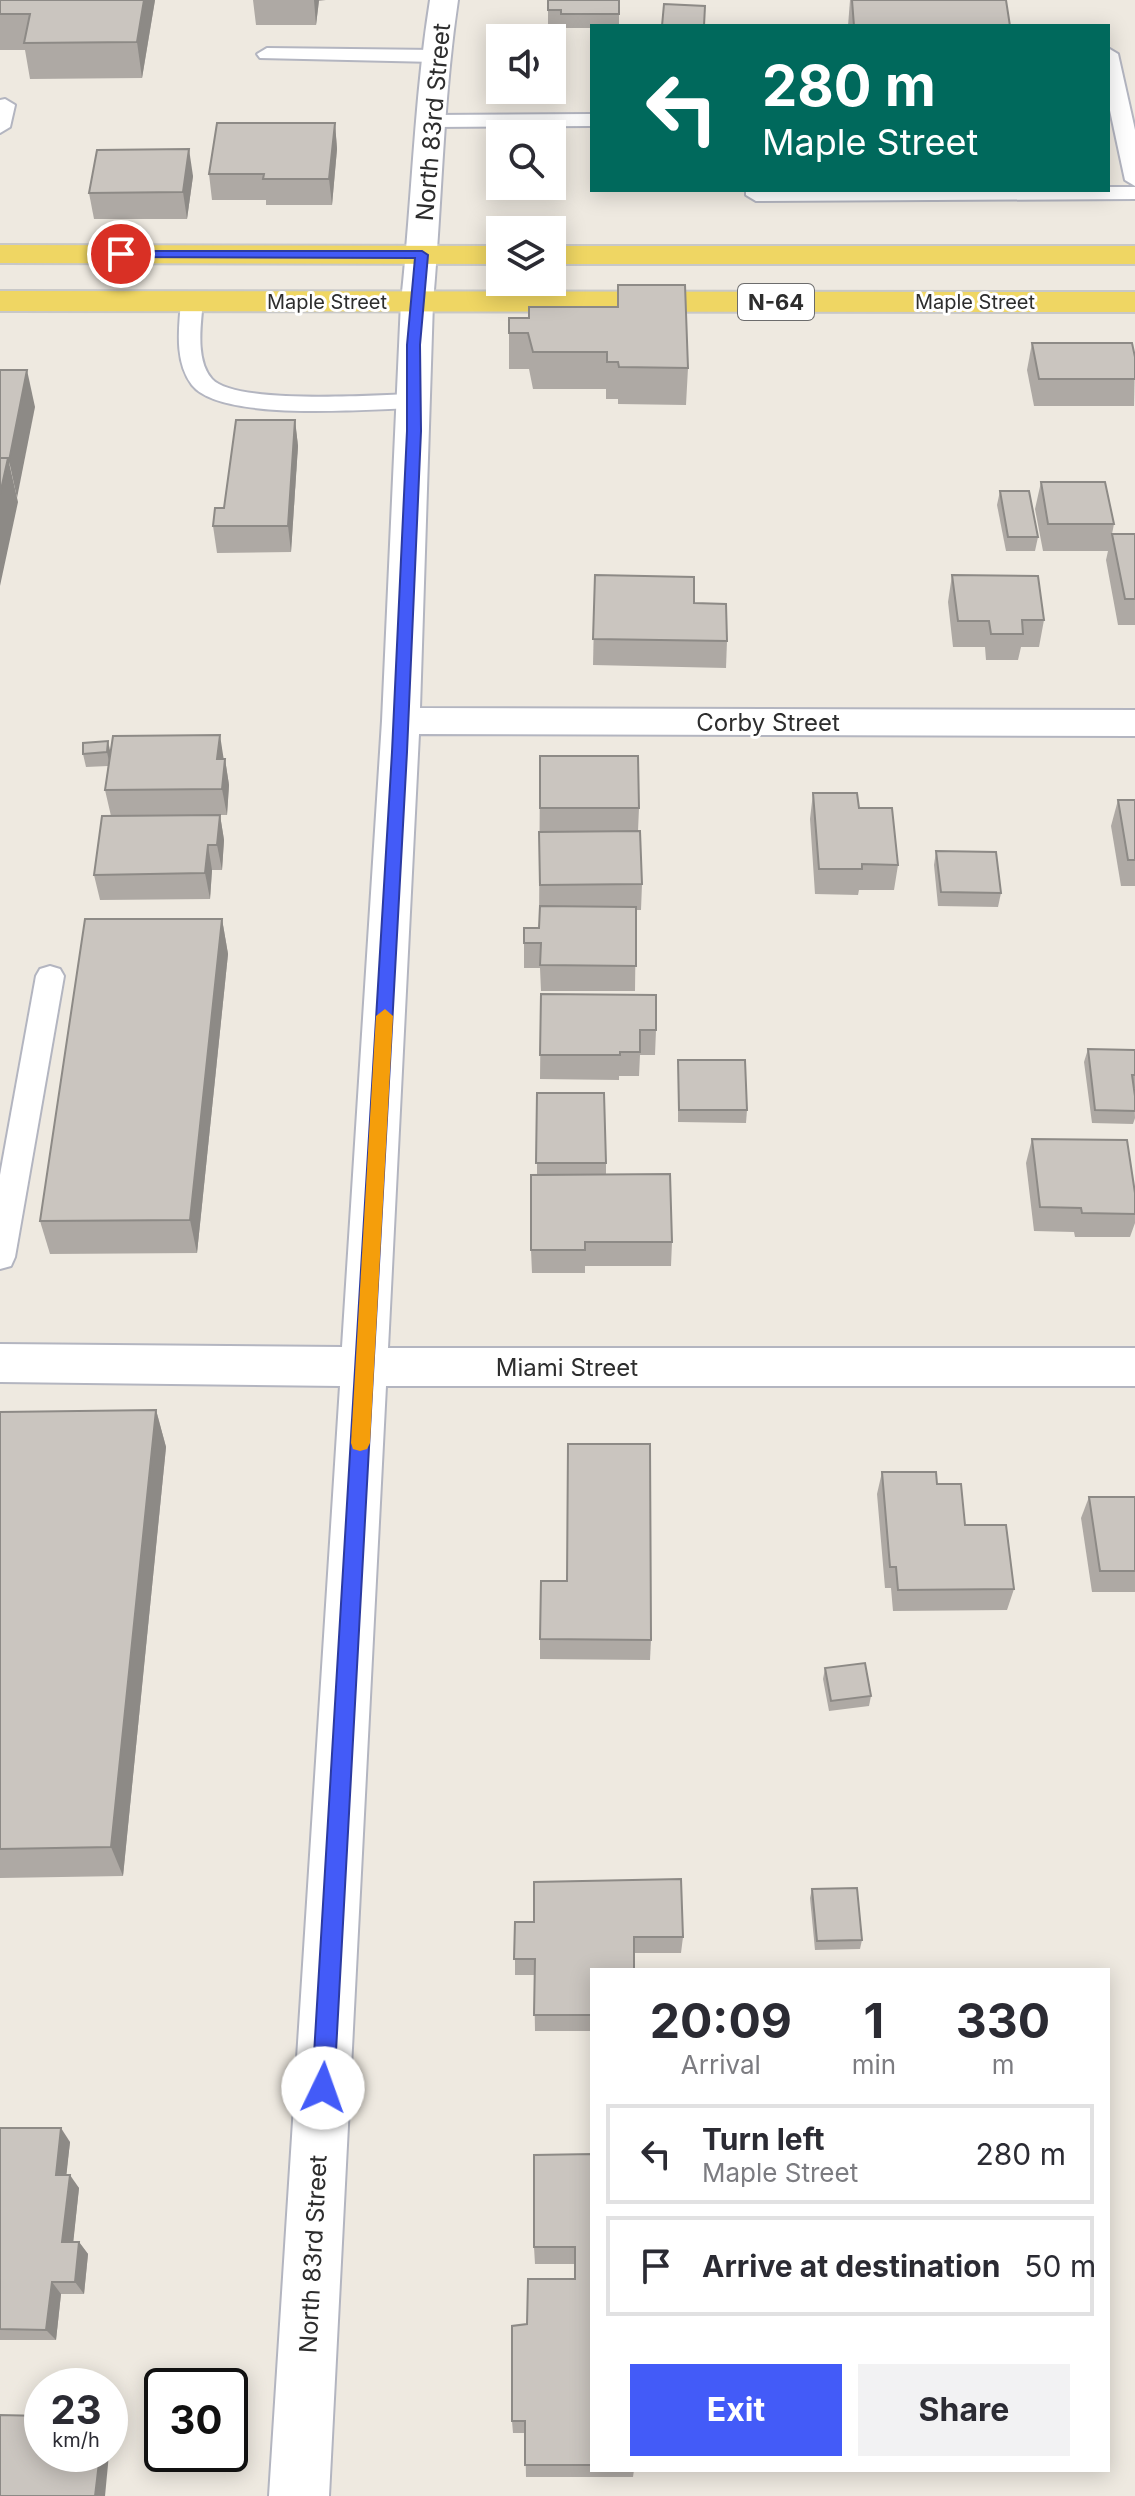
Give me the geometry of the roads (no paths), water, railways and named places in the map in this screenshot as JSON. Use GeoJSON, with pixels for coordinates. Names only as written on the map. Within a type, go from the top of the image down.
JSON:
{"type":"FeatureCollection","features":[{"type":"Feature","properties":{"kind":"main road","name":"Maple Street"},"geometry":{"type":"LineString","coordinates":[[0,254],[486,255]]}},
{"type":"Feature","properties":{"kind":"main road","name":"Maple Street"},"geometry":{"type":"LineString","coordinates":[[566,255],[1135,255]]}},
{"type":"Feature","properties":{"kind":"main road","name":"Maple Street"},"geometry":{"type":"LineString","coordinates":[[0,301],[1135,302]]}},
{"type":"Feature","properties":{"kind":"street","name":"North 83rd Street"},"geometry":{"type":"LineString","coordinates":[[299,2496],[401,721],[417,302],[435,56],[444,0]]}},
{"type":"Feature","properties":{"kind":"street","name":"Corby Street"},"geometry":{"type":"LineString","coordinates":[[401,721],[1135,723]]}},
{"type":"Feature","properties":{"kind":"street","name":"Miami Street"},"geometry":{"type":"LineString","coordinates":[[0,1363],[365,1367],[1135,1367]]}},
{"type":"Feature","properties":{"kind":"lane"},"geometry":{"type":"LineString","coordinates":[[267,54],[435,56]]}},
{"type":"Feature","properties":{"kind":"lane"},"geometry":{"type":"LineString","coordinates":[[1110,70],[1113,95],[1135,180]]}},
{"type":"Feature","properties":{"kind":"lane"},"geometry":{"type":"LineString","coordinates":[[0,127],[5,105]]}},
{"type":"Feature","properties":{"kind":"lane"},"geometry":{"type":"LineString","coordinates":[[431,121],[590,120]]}},
{"type":"Feature","properties":{"kind":"lane"},"geometry":{"type":"LineString","coordinates":[[756,192],[756,195],[1135,193]]}},
{"type":"Feature","properties":{"kind":"lane"},"geometry":{"type":"LineString","coordinates":[[192,301],[190,333],[194,364],[201,381],[216,394],[241,399],[414,401]]}},
{"type":"Feature","properties":{"kind":"lane"},"geometry":{"type":"LineString","coordinates":[[0,1257],[50,976]]}}]}
